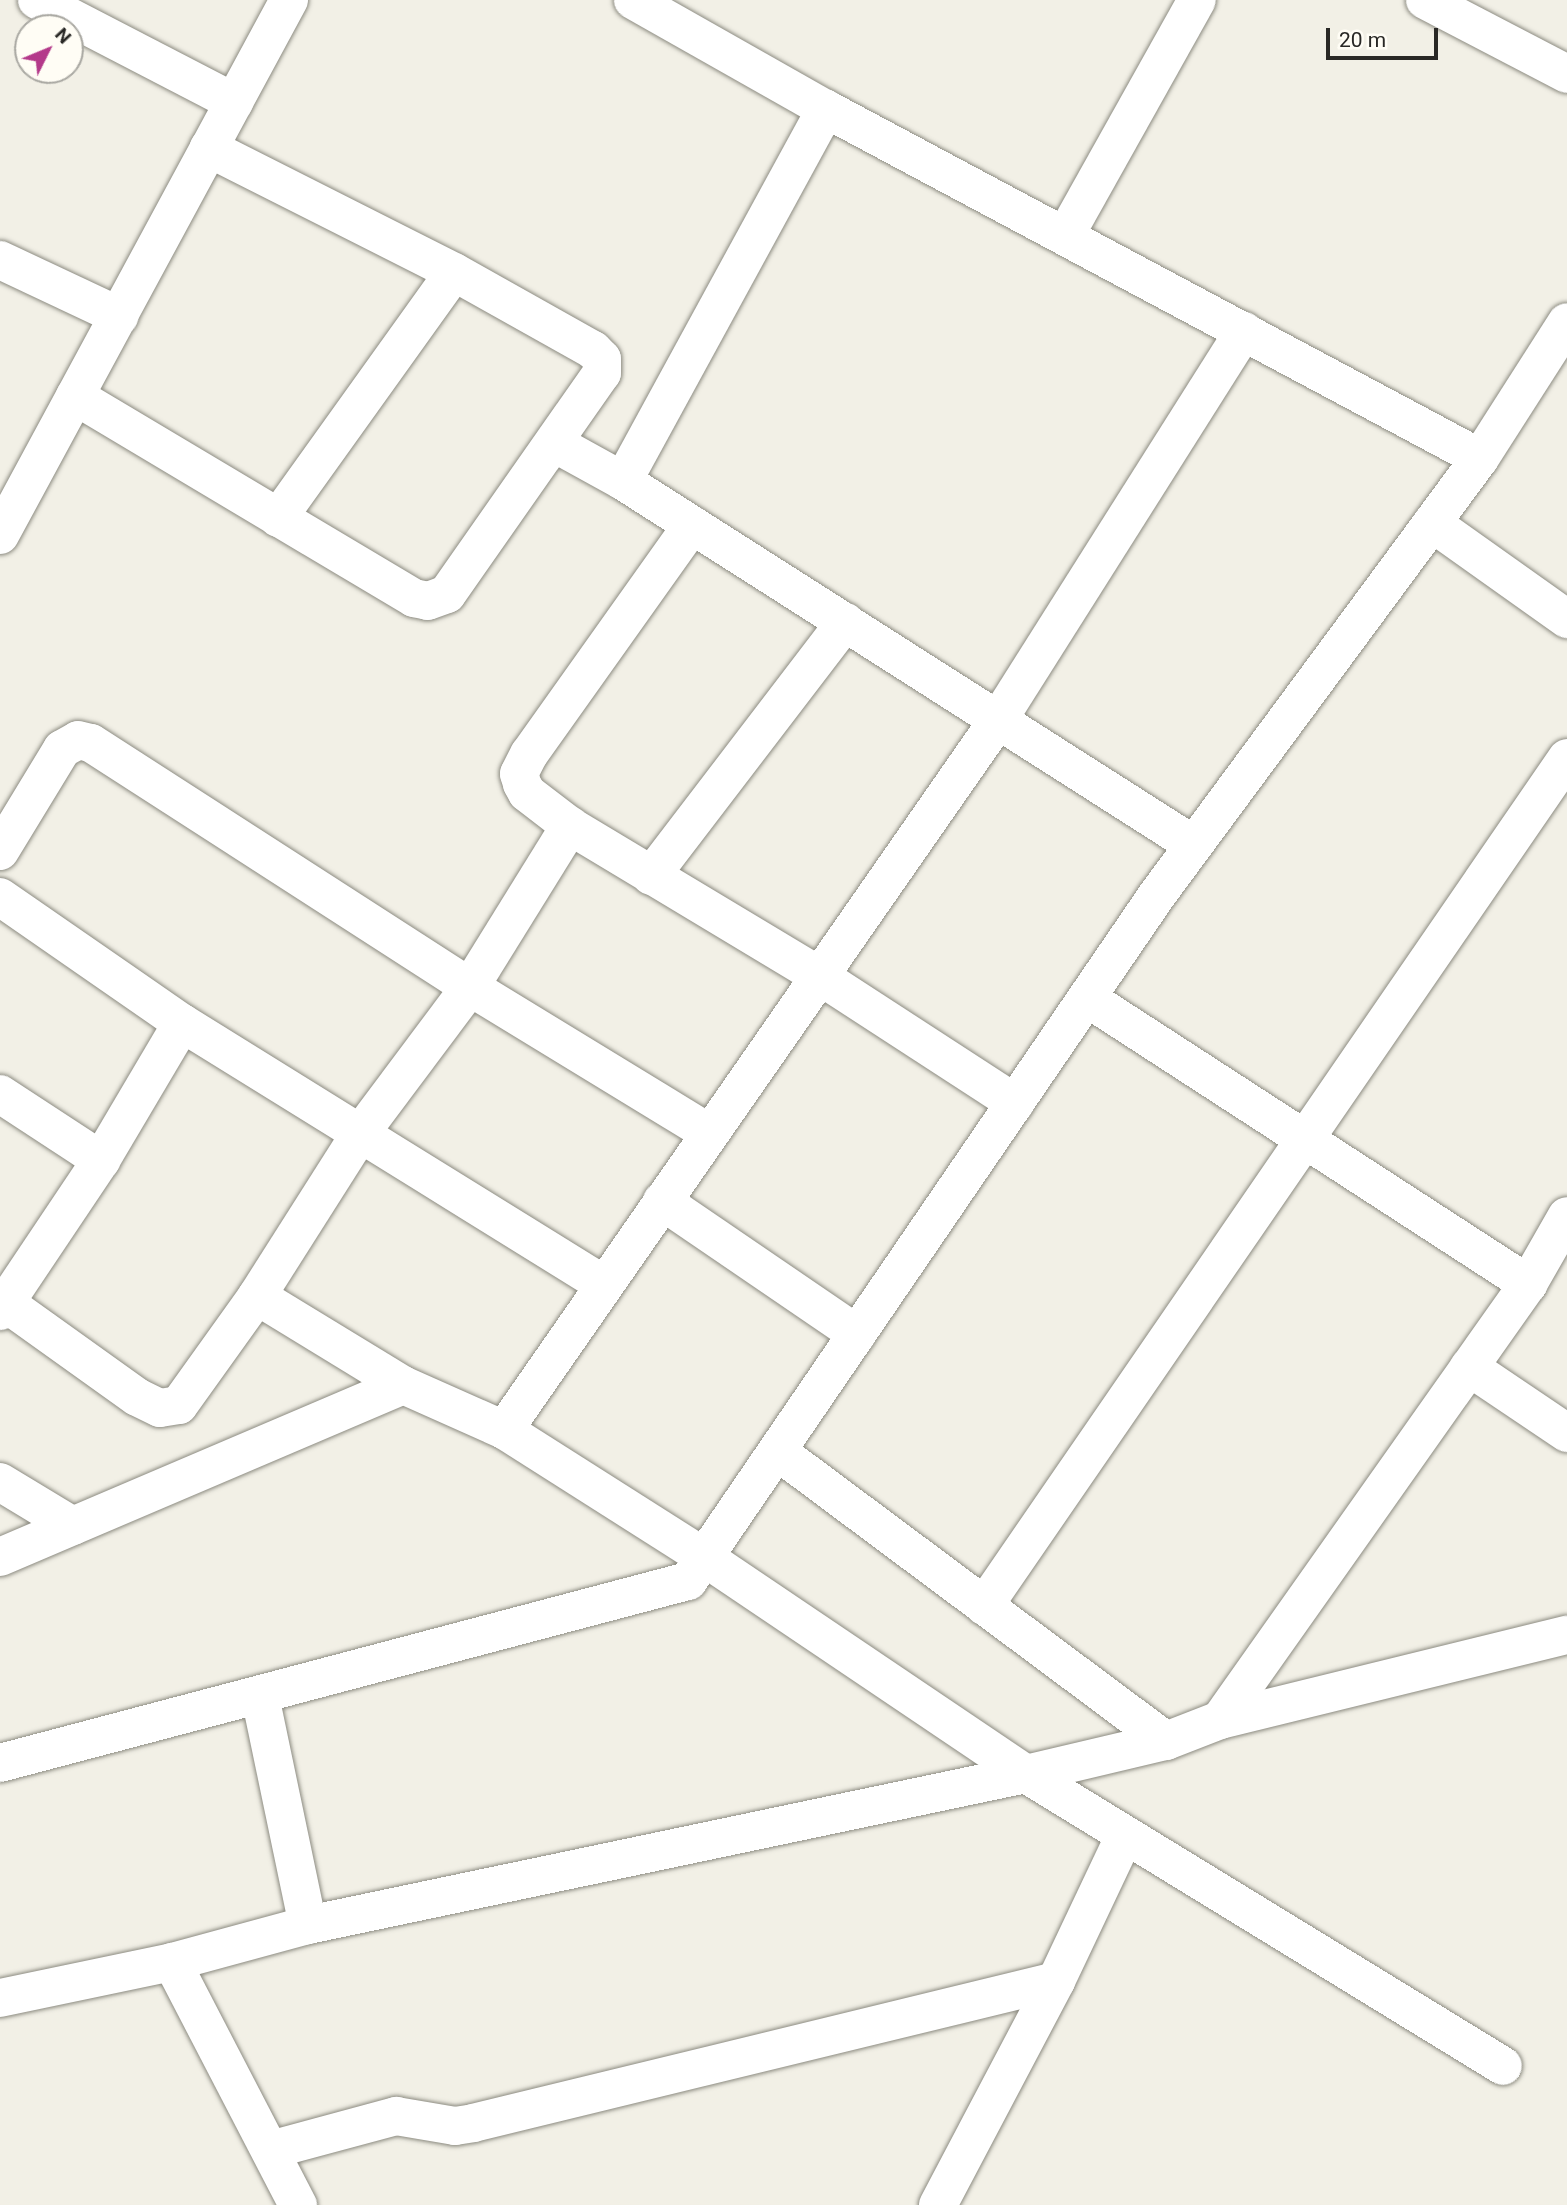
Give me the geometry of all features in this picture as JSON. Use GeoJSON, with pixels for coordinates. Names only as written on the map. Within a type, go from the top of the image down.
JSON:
{"type":"FeatureCollection","features":[{"type":"Feature","properties":{"kind":"street"},"geometry":{"type":"LineString","coordinates":[[37,0],[234,102]]}},
{"type":"Feature","properties":{"kind":"street"},"geometry":{"type":"LineString","coordinates":[[0,535],[289,0]]}},
{"type":"Feature","properties":{"kind":"street"},"geometry":{"type":"LineString","coordinates":[[633,0],[826,109],[1480,458]]}},
{"type":"Feature","properties":{"kind":"street"},"geometry":{"type":"LineString","coordinates":[[1065,236],[1197,0]]}},
{"type":"Feature","properties":{"kind":"street"},"geometry":{"type":"LineString","coordinates":[[1425,0],[1567,74]]}},
{"type":"Feature","properties":{"kind":"street"},"geometry":{"type":"LineString","coordinates":[[623,481],[826,109]]}},
{"type":"Feature","properties":{"kind":"street"},"geometry":{"type":"LineString","coordinates":[[75,396],[414,598],[439,599],[554,443],[601,373],[602,359],[593,350],[454,272],[209,148]]}},
{"type":"Feature","properties":{"kind":"street"},"geometry":{"type":"LineString","coordinates":[[0,260],[119,316]]}},
{"type":"Feature","properties":{"kind":"street"},"geometry":{"type":"LineString","coordinates":[[278,518],[454,272]]}},
{"type":"Feature","properties":{"kind":"street"},"geometry":{"type":"LineString","coordinates":[[0,1763],[688,1581],[1194,845],[1480,458],[1567,321]]}},
{"type":"Feature","properties":{"kind":"street"},"geometry":{"type":"LineString","coordinates":[[505,1430],[708,1132],[998,720],[1244,331]]}},
{"type":"Feature","properties":{"kind":"street"},"geometry":{"type":"LineString","coordinates":[[554,443],[623,481],[1194,845]]}},
{"type":"Feature","properties":{"kind":"street"},"geometry":{"type":"LineString","coordinates":[[1432,523],[1567,620]]}},
{"type":"Feature","properties":{"kind":"street"},"geometry":{"type":"LineString","coordinates":[[692,525],[519,774],[527,793],[570,826],[818,975],[1015,1103]]}},
{"type":"Feature","properties":{"kind":"street"},"geometry":{"type":"LineString","coordinates":[[651,876],[845,622]]}},
{"type":"Feature","properties":{"kind":"street"},"geometry":{"type":"LineString","coordinates":[[0,851],[62,749],[78,740],[91,743],[470,987],[708,1132]]}},
{"type":"Feature","properties":{"kind":"street"},"geometry":{"type":"LineString","coordinates":[[984,1606],[1567,758]]}},
{"type":"Feature","properties":{"kind":"street"},"geometry":{"type":"LineString","coordinates":[[182,1023],[101,1160],[2,1304],[137,1397],[171,1409],[179,1405],[257,1296],[360,1134],[470,987],[570,826]]}},
{"type":"Feature","properties":{"kind":"street"},"geometry":{"type":"LineString","coordinates":[[0,897],[182,1023],[604,1285]]}},
{"type":"Feature","properties":{"kind":"street"},"geometry":{"type":"LineString","coordinates":[[1087,998],[1528,1284]]}},
{"type":"Feature","properties":{"kind":"street"},"geometry":{"type":"LineString","coordinates":[[0,1094],[101,1160]]}},
{"type":"Feature","properties":{"kind":"street"},"geometry":{"type":"LineString","coordinates":[[662,1201],[857,1334]]}},
{"type":"Feature","properties":{"kind":"street"},"geometry":{"type":"LineString","coordinates":[[1220,1720],[1528,1284],[1567,1216]]}},
{"type":"Feature","properties":{"kind":"street"},"geometry":{"type":"LineString","coordinates":[[257,1296],[403,1385],[505,1430],[704,1557],[1026,1774],[1503,2066]]}},
{"type":"Feature","properties":{"kind":"street"},"geometry":{"type":"LineString","coordinates":[[1469,1367],[1567,1433]]}},
{"type":"Feature","properties":{"kind":"street"},"geometry":{"type":"LineString","coordinates":[[0,1556],[403,1385]]}},
{"type":"Feature","properties":{"kind":"street"},"geometry":{"type":"LineString","coordinates":[[777,1451],[1166,1741]]}},
{"type":"Feature","properties":{"kind":"street"},"geometry":{"type":"LineString","coordinates":[[0,1482],[73,1526]]}},
{"type":"Feature","properties":{"kind":"street"},"geometry":{"type":"LineString","coordinates":[[0,1998],[172,1962],[308,1925],[1026,1774],[1166,1741],[1220,1720],[1567,1634]]}},
{"type":"Feature","properties":{"kind":"street"},"geometry":{"type":"LineString","coordinates":[[260,1696],[308,1925]]}},
{"type":"Feature","properties":{"kind":"street"},"geometry":{"type":"LineString","coordinates":[[931,2202],[1056,1981],[1125,1835]]}},
{"type":"Feature","properties":{"kind":"street"},"geometry":{"type":"LineString","coordinates":[[172,1962],[298,2205]]}},
{"type":"Feature","properties":{"kind":"street"},"geometry":{"type":"LineString","coordinates":[[270,2150],[396,2116],[455,2126],[473,2123],[1056,1981]]}}]}
